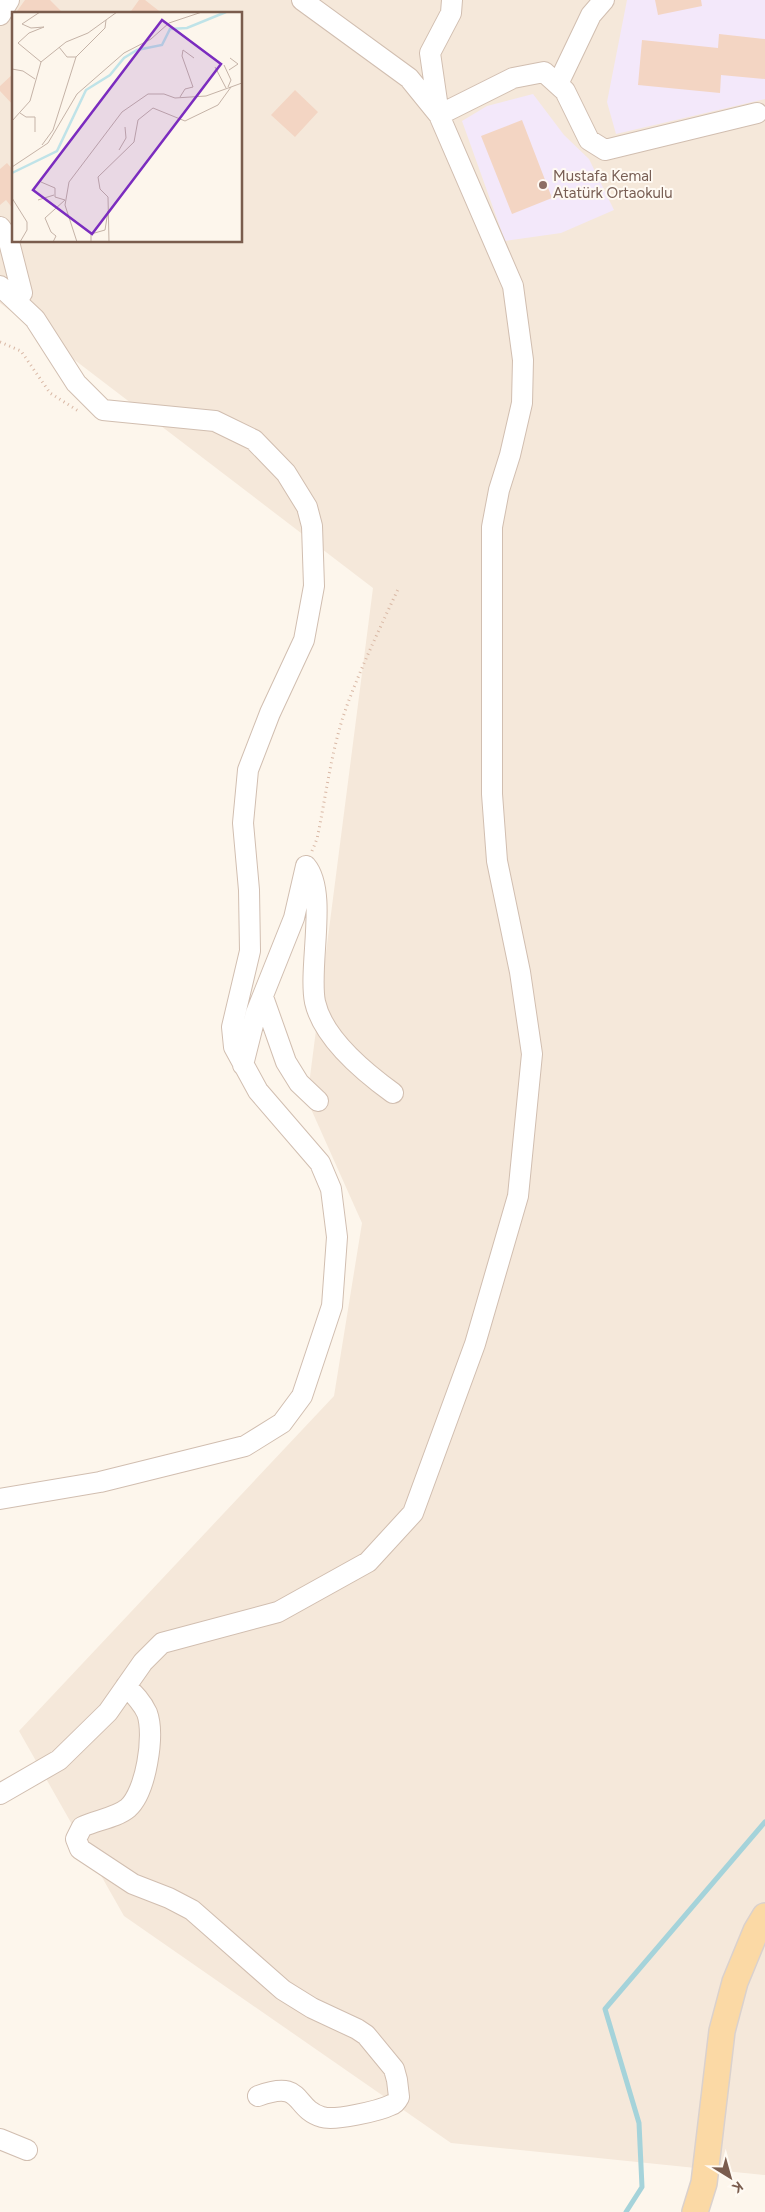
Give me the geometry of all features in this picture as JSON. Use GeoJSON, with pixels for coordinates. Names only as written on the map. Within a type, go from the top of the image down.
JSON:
{"type":"FeatureCollection","features":[{"type":"Feature","properties":{"kind":"main road"},"geometry":{"type":"LineString","coordinates":[[694,2212],[704,2183],[722,2030],[735,1982],[756,1931],[765,1916]]}},
{"type":"Feature","properties":{"kind":"street"},"geometry":{"type":"LineString","coordinates":[[0,15],[9,0]]}},
{"type":"Feature","properties":{"kind":"street"},"geometry":{"type":"LineString","coordinates":[[0,1794],[59,1760],[108,1712],[143,1662],[162,1643],[278,1612],[368,1562],[413,1512],[475,1344],[518,1196],[532,1054],[520,972],[496,861],[492,794],[492,527],[498,490],[510,455],[522,403],[523,360],[514,286],[439,115],[409,78],[302,0]]}},
{"type":"Feature","properties":{"kind":"street"},"geometry":{"type":"LineString","coordinates":[[439,115],[430,53],[451,13],[452,0]]}},
{"type":"Feature","properties":{"kind":"street"},"geometry":{"type":"LineString","coordinates":[[558,84],[591,15],[604,0]]}},
{"type":"Feature","properties":{"kind":"street"},"geometry":{"type":"LineString","coordinates":[[439,115],[512,78],[544,72],[565,91],[589,140],[605,150],[757,112]]}},
{"type":"Feature","properties":{"kind":"street"},"geometry":{"type":"LineString","coordinates":[[0,226],[8,238],[22,293],[16,302]]}},
{"type":"Feature","properties":{"kind":"street"},"geometry":{"type":"LineString","coordinates":[[0,286],[35,319],[76,383],[103,410],[215,421],[254,440],[286,473],[307,507],[312,526],[314,586],[304,640],[270,713],[248,770],[243,823],[249,890],[250,951],[232,1027],[234,1047],[258,1091],[320,1163],[331,1189],[337,1237],[332,1306],[302,1396],[282,1423],[245,1446],[100,1482],[0,1499]]}},
{"type":"Feature","properties":{"kind":"street"},"geometry":{"type":"LineString","coordinates":[[243,1065],[256,1013],[294,918],[306,866]]}},
{"type":"Feature","properties":{"kind":"street"},"geometry":{"type":"LineString","coordinates":[[306,866],[313,878],[316,899],[314,992],[319,1012],[327,1028],[350,1057],[393,1093]]}},
{"type":"Feature","properties":{"kind":"street"},"geometry":{"type":"LineString","coordinates":[[263,997],[286,1062],[299,1083],[318,1100]]}},
{"type":"Feature","properties":{"kind":"street"},"geometry":{"type":"LineString","coordinates":[[126,1686],[144,1707],[150,1726],[143,1784],[138,1795],[128,1808],[82,1827],[76,1839],[80,1849],[133,1884],[169,1898],[192,1910],[283,1990],[312,2008],[366,2035],[394,2069],[399,2097],[390,2106],[352,2115],[325,2118],[315,2114],[296,2095],[290,2092],[276,2091],[258,2096]]}},
{"type":"Feature","properties":{"kind":"street"},"geometry":{"type":"LineString","coordinates":[[0,2139],[27,2150]]}},
{"type":"Feature","properties":{"kind":"path"},"geometry":{"type":"LineString","coordinates":[[0,342],[21,351],[50,394],[78,412],[103,410]]}},
{"type":"Feature","properties":{"kind":"path"},"geometry":{"type":"LineString","coordinates":[[306,866],[317,839],[337,740],[345,711],[375,638],[399,588]]}},
{"type":"Feature","properties":{"kind":"shaded area"},"geometry":{"type":"Polygon","coordinates":[[[0,0],[765,0],[765,2175],[451,2143],[124,1916],[19,1731],[334,1396],[362,1223],[307,1100],[373,588],[0,303],[0,0]]]}},
{"type":"Feature","properties":{"kind":"shaded area"},"geometry":{"type":"Polygon","coordinates":[[[627,0],[765,0],[765,99],[616,134],[607,102],[627,0]]]}},
{"type":"Feature","properties":{"kind":"shaded area","name":"Mustafa Kemal Atatürk Ortaokulu"},"geometry":{"type":"Polygon","coordinates":[[[533,94],[564,135],[589,159],[614,210],[561,233],[505,241],[462,121],[487,106],[533,94]]]}},
{"type":"Feature","properties":{"kind":"building"},"geometry":{"type":"Polygon","coordinates":[[[25,0],[50,0],[62,12],[16,12],[25,0]]]}},
{"type":"Feature","properties":{"kind":"building"},"geometry":{"type":"Polygon","coordinates":[[[139,0],[145,0],[160,12],[130,12],[139,0]]]}},
{"type":"Feature","properties":{"kind":"building"},"geometry":{"type":"Polygon","coordinates":[[[655,0],[701,0],[702,6],[658,15],[655,0]]]}},
{"type":"Feature","properties":{"kind":"building"},"geometry":{"type":"Polygon","coordinates":[[[719,34],[765,39],[765,79],[721,75],[720,93],[638,85],[642,40],[718,48],[719,34]]]}},
{"type":"Feature","properties":{"kind":"building"},"geometry":{"type":"Polygon","coordinates":[[[12,75],[12,104],[0,91],[0,86],[12,75]]]}},
{"type":"Feature","properties":{"kind":"building"},"geometry":{"type":"Polygon","coordinates":[[[295,90],[318,112],[295,137],[271,115],[295,90]]]}},
{"type":"Feature","properties":{"kind":"building"},"geometry":{"type":"Polygon","coordinates":[[[522,120],[552,198],[512,214],[481,136],[522,120]]]}},
{"type":"Feature","properties":{"kind":"building"},"geometry":{"type":"Polygon","coordinates":[[[7,163],[12,169],[12,208],[6,200],[0,205],[0,169],[7,163]]]}},
{"type":"Feature","properties":{"kind":"waterway"},"geometry":{"type":"LineString","coordinates":[[626,2212],[642,2187],[639,2123],[605,2009],[765,1822]]}},
{"type":"Feature","properties":{"kind":"place","name":"Mustafa Kemal Atatürk Ortaokulu"},"geometry":{"type":"Point","coordinates":[543,185]}}]}
